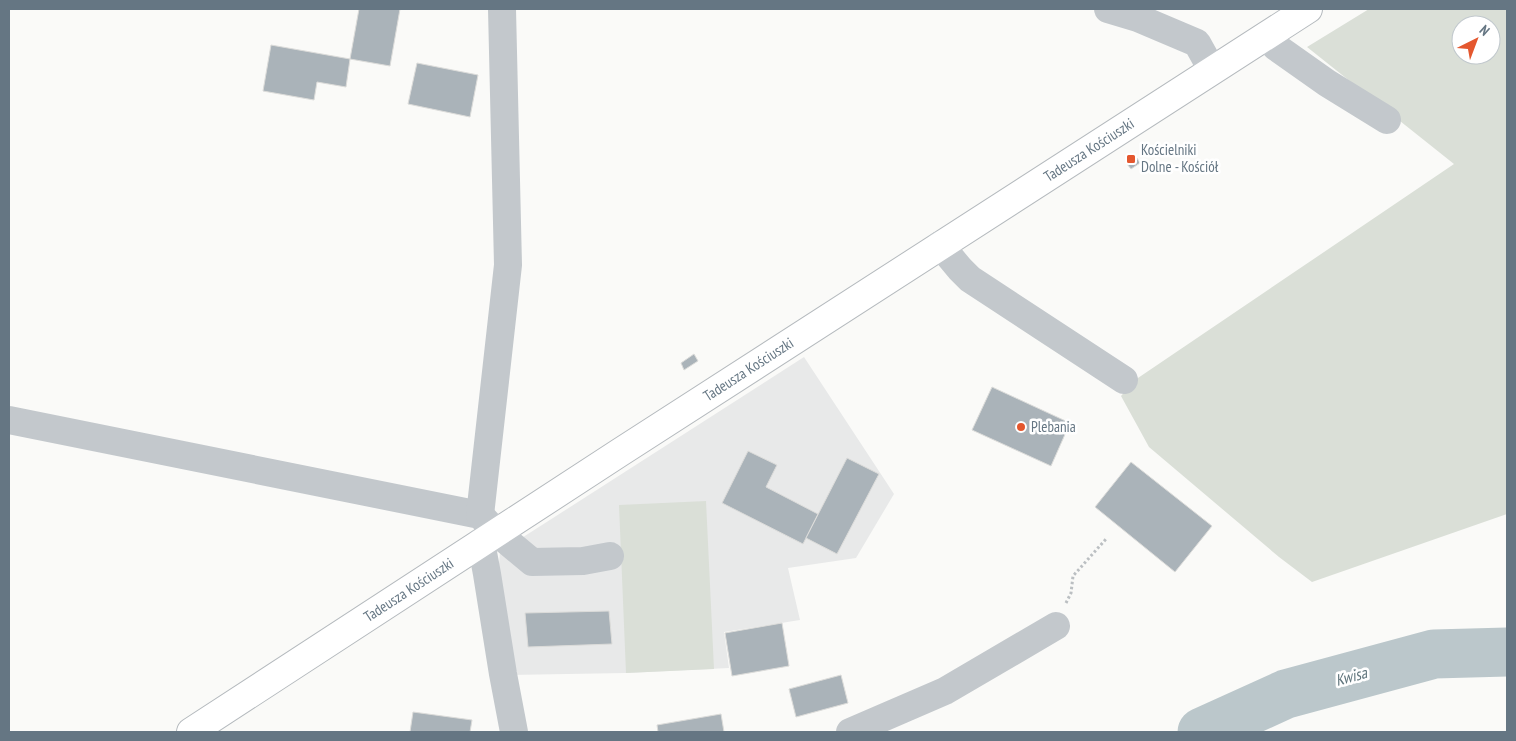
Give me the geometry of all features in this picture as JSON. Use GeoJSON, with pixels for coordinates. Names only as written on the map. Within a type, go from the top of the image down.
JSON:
{"type":"FeatureCollection","features":[{"type":"Feature","properties":{"kind":"main road","name":"Tadeusza Kościuszki"},"geometry":{"type":"LineString","coordinates":[[191,732],[486,530],[940,245],[1308,9]]}},
{"type":"Feature","properties":{"kind":"street"},"geometry":{"type":"LineString","coordinates":[[502,9],[508,265],[486,530],[488,574],[502,674],[514,732]]}},
{"type":"Feature","properties":{"kind":"street"},"geometry":{"type":"LineString","coordinates":[[1108,9],[1138,18],[1197,43],[1212,70]]}},
{"type":"Feature","properties":{"kind":"street"},"geometry":{"type":"LineString","coordinates":[[1266,36],[1276,47],[1326,83],[1387,120]]}},
{"type":"Feature","properties":{"kind":"street"},"geometry":{"type":"LineString","coordinates":[[940,245],[960,270],[970,279],[1124,380]]}},
{"type":"Feature","properties":{"kind":"street"},"geometry":{"type":"LineString","coordinates":[[9,420],[486,530],[532,562],[583,561],[610,556]]}},
{"type":"Feature","properties":{"kind":"street"},"geometry":{"type":"LineString","coordinates":[[850,732],[945,691],[1056,626]]}},
{"type":"Feature","properties":{"kind":"path"},"geometry":{"type":"LineString","coordinates":[[1056,626],[1070,592],[1073,576],[1106,539]]}},
{"type":"Feature","properties":{"kind":"shaded area"},"geometry":{"type":"Polygon","coordinates":[[[1369,9],[1507,9],[1507,514],[1312,582],[1279,557],[1149,447],[1121,396],[1135,380],[1454,164],[1307,47],[1369,9]]]}},
{"type":"Feature","properties":{"kind":"shaded area"},"geometry":{"type":"Polygon","coordinates":[[[804,357],[894,494],[856,558],[788,568],[800,620],[724,632],[729,668],[626,673],[509,675],[495,610],[500,552],[804,357]]]}},
{"type":"Feature","properties":{"kind":"shaded area"},"geometry":{"type":"Polygon","coordinates":[[[706,501],[714,669],[626,673],[619,505],[706,501]]]}},
{"type":"Feature","properties":{"kind":"building"},"geometry":{"type":"Polygon","coordinates":[[[359,9],[400,9],[390,66],[350,59],[359,9]]]}},
{"type":"Feature","properties":{"kind":"building"},"geometry":{"type":"Polygon","coordinates":[[[271,45],[350,59],[346,87],[317,82],[314,100],[263,91],[271,45]]]}},
{"type":"Feature","properties":{"kind":"building"},"geometry":{"type":"Polygon","coordinates":[[[417,63],[478,75],[470,117],[408,104],[417,63]]]}},
{"type":"Feature","properties":{"kind":"building"},"geometry":{"type":"Polygon","coordinates":[[[1137,158],[1140,163],[1131,169],[1127,164],[1137,158]]]}},
{"type":"Feature","properties":{"kind":"building"},"geometry":{"type":"Polygon","coordinates":[[[694,354],[698,361],[684,370],[681,363],[694,354]]]}},
{"type":"Feature","properties":{"kind":"building","name":"Plebania"},"geometry":{"type":"Polygon","coordinates":[[[992,387],[1070,423],[1051,466],[972,430],[992,387]]]}},
{"type":"Feature","properties":{"kind":"building"},"geometry":{"type":"Polygon","coordinates":[[[748,451],[777,465],[766,487],[818,514],[803,544],[722,503],[748,451]]]}},
{"type":"Feature","properties":{"kind":"building"},"geometry":{"type":"Polygon","coordinates":[[[847,458],[879,474],[837,554],[806,538],[847,458]]]}},
{"type":"Feature","properties":{"kind":"building"},"geometry":{"type":"Polygon","coordinates":[[[1131,462],[1212,526],[1175,572],[1095,507],[1131,462]]]}},
{"type":"Feature","properties":{"kind":"building"},"geometry":{"type":"Polygon","coordinates":[[[609,611],[612,644],[528,647],[525,613],[609,611]]]}},
{"type":"Feature","properties":{"kind":"building"},"geometry":{"type":"Polygon","coordinates":[[[782,623],[789,666],[732,676],[725,633],[782,623]]]}},
{"type":"Feature","properties":{"kind":"building"},"geometry":{"type":"Polygon","coordinates":[[[841,675],[848,703],[796,717],[789,689],[841,675]]]}},
{"type":"Feature","properties":{"kind":"building"},"geometry":{"type":"Polygon","coordinates":[[[413,712],[472,720],[470,732],[410,732],[413,712]]]}},
{"type":"Feature","properties":{"kind":"building"},"geometry":{"type":"Polygon","coordinates":[[[721,714],[724,732],[658,732],[657,725],[721,714]]]}},
{"type":"Feature","properties":{"kind":"waterway","name":"Kwisa"},"geometry":{"type":"LineString","coordinates":[[1202,732],[1286,694],[1434,654],[1507,652]]}},
{"type":"Feature","properties":{"kind":"place","name":"Kościelniki Dolne - Kościół"},"geometry":{"type":"Point","coordinates":[1131,159]}},
{"type":"Feature","properties":{"kind":"place","name":"Plebania"},"geometry":{"type":"Point","coordinates":[1021,427]}}]}
